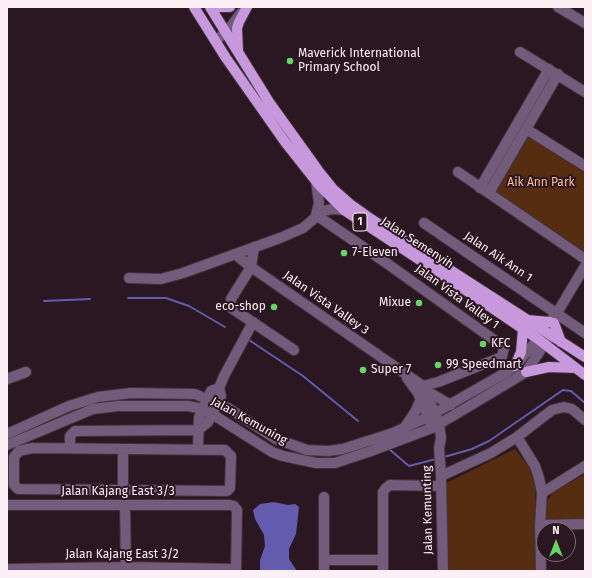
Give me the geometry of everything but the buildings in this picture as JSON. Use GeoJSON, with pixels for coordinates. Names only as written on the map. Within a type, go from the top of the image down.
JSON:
{"type":"FeatureCollection","features":[{"type":"Feature","properties":{"kind":"main road","name":"Jalan Semenyih"},"geometry":{"type":"LineString","coordinates":[[194,7],[262,109],[316,180],[344,210],[470,293],[525,324]]}},
{"type":"Feature","properties":{"kind":"main road","name":"Jalan Semenyih"},"geometry":{"type":"LineString","coordinates":[[210,7],[269,102],[333,189],[350,204],[371,219],[544,337],[585,375]]}},
{"type":"Feature","properties":{"kind":"main road"},"geometry":{"type":"LineString","coordinates":[[217,7],[230,7]]}},
{"type":"Feature","properties":{"kind":"main road"},"geometry":{"type":"LineString","coordinates":[[239,53],[237,28],[247,7]]}},
{"type":"Feature","properties":{"kind":"main road"},"geometry":{"type":"LineString","coordinates":[[514,366],[520,352],[525,324],[552,322],[561,342]]}},
{"type":"Feature","properties":{"kind":"main road","name":"Jalan Semenyih"},"geometry":{"type":"LineString","coordinates":[[544,337],[561,342],[585,357]]}},
{"type":"Feature","properties":{"kind":"main road"},"geometry":{"type":"LineString","coordinates":[[526,372],[549,367],[576,368]]}},
{"type":"Feature","properties":{"kind":"street"},"geometry":{"type":"LineString","coordinates":[[224,30],[240,7]]}},
{"type":"Feature","properties":{"kind":"street"},"geometry":{"type":"LineString","coordinates":[[213,37],[224,30],[247,7]]}},
{"type":"Feature","properties":{"kind":"street"},"geometry":{"type":"LineString","coordinates":[[558,7],[585,23]]}},
{"type":"Feature","properties":{"kind":"street"},"geometry":{"type":"LineString","coordinates":[[520,52],[585,92]]}},
{"type":"Feature","properties":{"kind":"street"},"geometry":{"type":"LineString","coordinates":[[484,190],[549,69]]}},
{"type":"Feature","properties":{"kind":"street"},"geometry":{"type":"LineString","coordinates":[[484,190],[526,129],[558,74]]}},
{"type":"Feature","properties":{"kind":"street"},"geometry":{"type":"LineString","coordinates":[[526,129],[585,166]]}},
{"type":"Feature","properties":{"kind":"street"},"geometry":{"type":"LineString","coordinates":[[458,172],[585,259]]}},
{"type":"Feature","properties":{"kind":"street"},"geometry":{"type":"LineString","coordinates":[[316,180],[319,203],[316,215]]}},
{"type":"Feature","properties":{"kind":"street"},"geometry":{"type":"LineString","coordinates":[[129,278],[161,279],[183,273],[303,228],[316,215],[323,211],[333,208],[344,210]]}},
{"type":"Feature","properties":{"kind":"street","name":"Jalan Vista Valley 1"},"geometry":{"type":"LineString","coordinates":[[316,215],[410,279],[504,347],[502,357],[438,382],[423,392]]}},
{"type":"Feature","properties":{"kind":"street","name":"Jalan Aik Ann 1"},"geometry":{"type":"LineString","coordinates":[[424,223],[585,333]]}},
{"type":"Feature","properties":{"kind":"street"},"geometry":{"type":"LineString","coordinates":[[254,247],[251,267],[230,299],[230,307],[294,350]]}},
{"type":"Feature","properties":{"kind":"street","name":"Jalan Vista Valley 3"},"geometry":{"type":"LineString","coordinates":[[235,254],[251,267],[402,372],[423,392],[437,397],[450,405]]}},
{"type":"Feature","properties":{"kind":"street"},"geometry":{"type":"LineString","coordinates":[[544,337],[585,266]]}},
{"type":"Feature","properties":{"kind":"street"},"geometry":{"type":"LineString","coordinates":[[198,449],[198,430],[224,376],[253,322]]}},
{"type":"Feature","properties":{"kind":"street","name":"Jalan Kemuning"},"geometry":{"type":"LineString","coordinates":[[7,434],[69,406],[98,397],[131,394],[195,394],[215,395],[228,408],[276,439],[307,450],[328,451],[343,449],[393,433],[450,405],[505,373],[544,337]]}},
{"type":"Feature","properties":{"kind":"street","name":"Jalan Kemuning"},"geometry":{"type":"LineString","coordinates":[[11,443],[93,409],[118,406],[188,406],[206,416],[224,420],[272,452],[283,456],[316,462],[335,463],[371,451],[435,426],[526,372],[544,337]]}},
{"type":"Feature","properties":{"kind":"street"},"geometry":{"type":"LineString","coordinates":[[7,379],[26,372]]}},
{"type":"Feature","properties":{"kind":"street"},"geometry":{"type":"LineString","coordinates":[[437,397],[434,385],[438,382]]}},
{"type":"Feature","properties":{"kind":"street"},"geometry":{"type":"LineString","coordinates":[[423,392],[432,415],[440,447]]}},
{"type":"Feature","properties":{"kind":"street"},"geometry":{"type":"LineString","coordinates":[[405,427],[415,412],[423,392]]}},
{"type":"Feature","properties":{"kind":"street"},"geometry":{"type":"LineString","coordinates":[[383,571],[383,492],[390,485],[441,481],[517,437],[552,410],[564,407],[572,409],[585,420]]}},
{"type":"Feature","properties":{"kind":"street"},"geometry":{"type":"LineString","coordinates":[[440,447],[449,422],[456,414]]}},
{"type":"Feature","properties":{"kind":"street"},"geometry":{"type":"LineString","coordinates":[[70,448],[70,436],[74,431],[198,430]]}},
{"type":"Feature","properties":{"kind":"street"},"geometry":{"type":"LineString","coordinates":[[517,437],[535,466],[539,478],[542,493],[540,522]]}},
{"type":"Feature","properties":{"kind":"street"},"geometry":{"type":"LineString","coordinates":[[11,443],[33,448]]}},
{"type":"Feature","properties":{"kind":"street","name":"Jalan Kemunting"},"geometry":{"type":"LineString","coordinates":[[440,447],[443,571]]}},
{"type":"Feature","properties":{"kind":"street"},"geometry":{"type":"LineString","coordinates":[[33,448],[70,448],[225,450],[230,456],[230,488],[229,490],[18,489],[14,485],[14,457],[19,451],[33,448]]}},
{"type":"Feature","properties":{"kind":"street"},"geometry":{"type":"LineString","coordinates":[[123,449],[123,490]]}},
{"type":"Feature","properties":{"kind":"street"},"geometry":{"type":"LineString","coordinates":[[542,493],[585,466]]}},
{"type":"Feature","properties":{"kind":"street"},"geometry":{"type":"LineString","coordinates":[[324,497],[324,571]]}},
{"type":"Feature","properties":{"kind":"street","name":"Jalan Kajang East 3/3"},"geometry":{"type":"LineString","coordinates":[[7,505],[234,506],[237,510],[236,570]]}},
{"type":"Feature","properties":{"kind":"street"},"geometry":{"type":"LineString","coordinates":[[125,505],[126,569]]}},
{"type":"Feature","properties":{"kind":"street"},"geometry":{"type":"LineString","coordinates":[[324,560],[383,560]]}},
{"type":"Feature","properties":{"kind":"street","name":"Jalan Kajang East 3/2"},"geometry":{"type":"LineString","coordinates":[[7,569],[236,570]]}},
{"type":"Feature","properties":{"kind":"green space","name":"Aik Ann Park"},"geometry":{"type":"Polygon","coordinates":[[[527,132],[585,171],[585,255],[496,194],[494,188],[527,132]]]}},
{"type":"Feature","properties":{"kind":"green space"},"geometry":{"type":"Polygon","coordinates":[[[515,449],[533,472],[535,479],[537,571],[447,571],[446,483],[515,449]]]}},
{"type":"Feature","properties":{"kind":"green space"},"geometry":{"type":"Polygon","coordinates":[[[585,474],[585,522],[546,522],[545,506],[552,493],[585,474]]]}},
{"type":"Feature","properties":{"kind":"shaded area"},"geometry":{"type":"Polygon","coordinates":[[[274,502],[288,505],[295,504],[299,507],[296,534],[289,549],[289,559],[297,571],[260,571],[260,560],[265,546],[264,535],[255,519],[253,510],[260,504],[274,502]]]}},
{"type":"Feature","properties":{"kind":"waterway"},"geometry":{"type":"LineString","coordinates":[[128,298],[166,298],[189,306],[225,327]]}},
{"type":"Feature","properties":{"kind":"waterway"},"geometry":{"type":"LineString","coordinates":[[44,301],[90,299]]}},
{"type":"Feature","properties":{"kind":"waterway"},"geometry":{"type":"LineString","coordinates":[[249,340],[303,376],[358,421]]}},
{"type":"Feature","properties":{"kind":"waterway"},"geometry":{"type":"LineString","coordinates":[[444,457],[472,449],[489,441],[563,390],[571,391],[585,403]]}},
{"type":"Feature","properties":{"kind":"waterway"},"geometry":{"type":"LineString","coordinates":[[389,449],[409,466],[436,459]]}},
{"type":"Feature","properties":{"kind":"place","name":"Maverick International Primary School"},"geometry":{"type":"Point","coordinates":[290,61]}},
{"type":"Feature","properties":{"kind":"place","name":"7-Eleven"},"geometry":{"type":"Point","coordinates":[344,253]}},
{"type":"Feature","properties":{"kind":"place","name":"Mixue"},"geometry":{"type":"Point","coordinates":[419,303]}},
{"type":"Feature","properties":{"kind":"place","name":"eco-shop"},"geometry":{"type":"Point","coordinates":[274,307]}},
{"type":"Feature","properties":{"kind":"place","name":"KFC"},"geometry":{"type":"Point","coordinates":[483,344]}},
{"type":"Feature","properties":{"kind":"place","name":"99 Speedmart"},"geometry":{"type":"Point","coordinates":[438,365]}},
{"type":"Feature","properties":{"kind":"place","name":"Super 7"},"geometry":{"type":"Point","coordinates":[363,370]}}]}
